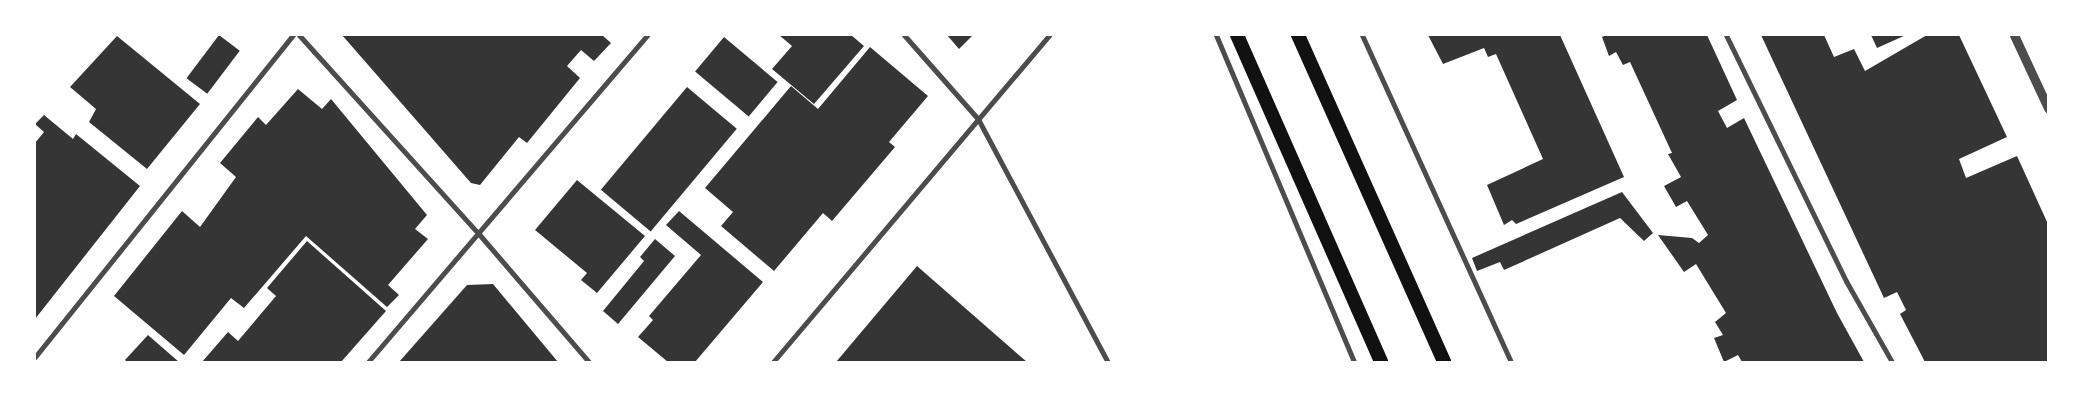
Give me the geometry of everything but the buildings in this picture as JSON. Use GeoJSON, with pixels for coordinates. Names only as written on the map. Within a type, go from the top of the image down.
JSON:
{"type":"FeatureCollection","features":[{"type":"Feature","properties":{"kind":"highway"},"geometry":{"type":"LineString","coordinates":[[1237,35],[1381,362]]}},
{"type":"Feature","properties":{"kind":"highway"},"geometry":{"type":"LineString","coordinates":[[1298,35],[1444,362]]}},
{"type":"Feature","properties":{"kind":"street"},"geometry":{"type":"LineString","coordinates":[[35,356],[293,35]]}},
{"type":"Feature","properties":{"kind":"street"},"geometry":{"type":"LineString","coordinates":[[299,35],[478,233],[589,362]]}},
{"type":"Feature","properties":{"kind":"street"},"geometry":{"type":"LineString","coordinates":[[368,362],[647,35]]}},
{"type":"Feature","properties":{"kind":"street"},"geometry":{"type":"LineString","coordinates":[[904,35],[978,119],[1108,362]]}},
{"type":"Feature","properties":{"kind":"street"},"geometry":{"type":"LineString","coordinates":[[774,362],[1049,35]]}},
{"type":"Feature","properties":{"kind":"street"},"geometry":{"type":"LineString","coordinates":[[1216,35],[1354,362]]}},
{"type":"Feature","properties":{"kind":"street"},"geometry":{"type":"LineString","coordinates":[[1362,35],[1511,362]]}},
{"type":"Feature","properties":{"kind":"street"},"geometry":{"type":"LineString","coordinates":[[1726,35],[1846,282],[1892,362]]}},
{"type":"Feature","properties":{"kind":"street"},"geometry":{"type":"LineString","coordinates":[[2014,35],[2048,108]]}}]}
